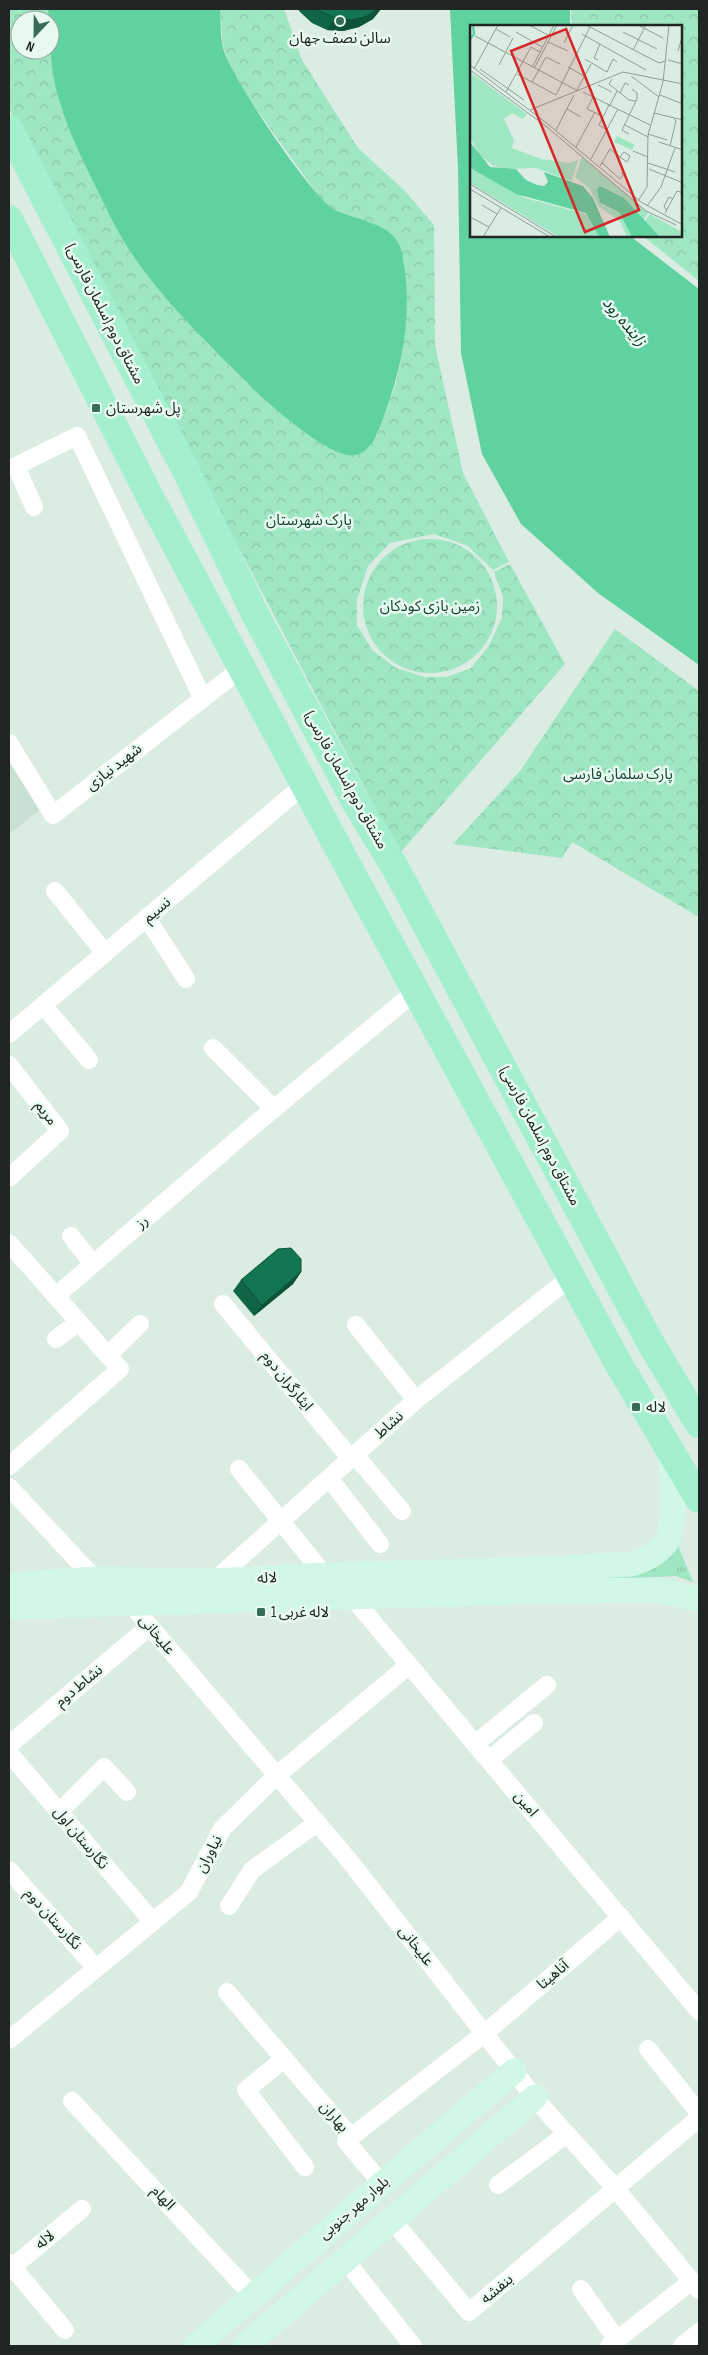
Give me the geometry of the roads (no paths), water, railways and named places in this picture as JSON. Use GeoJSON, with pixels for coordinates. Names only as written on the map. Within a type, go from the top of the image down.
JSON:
{"type":"FeatureCollection","features":[{"type":"Feature","properties":{"kind":"main road","name":"مشتاق دوم (سلمان فارسی)"},"geometry":{"type":"LineString","coordinates":[[9,129],[185,469],[264,632],[356,804],[396,869],[650,1342],[699,1424]]}},
{"type":"Feature","properties":{"kind":"main road"},"geometry":{"type":"LineString","coordinates":[[9,219],[149,495],[304,785],[618,1363],[699,1500]]}},
{"type":"Feature","properties":{"kind":"main road","name":"لاله"},"geometry":{"type":"LineString","coordinates":[[12,1596],[130,1604],[352,1597],[548,1580],[632,1564],[642,1561],[667,1540],[673,1503],[671,1452]]}},
{"type":"Feature","properties":{"kind":"main road","name":"لاله"},"geometry":{"type":"LineString","coordinates":[[12,1596],[95,1579],[214,1581],[335,1575],[548,1580],[656,1590],[699,1599]]}},
{"type":"Feature","properties":{"kind":"main road","name":"بلوار مهر جنوبی"},"geometry":{"type":"LineString","coordinates":[[196,2346],[514,2071]]}},
{"type":"Feature","properties":{"kind":"main road"},"geometry":{"type":"LineString","coordinates":[[245,2346],[535,2098]]}},
{"type":"Feature","properties":{"kind":"street"},"geometry":{"type":"LineString","coordinates":[[34,507],[16,466],[77,436],[202,699]]}},
{"type":"Feature","properties":{"kind":"street","name":"شهید نیازی"},"geometry":{"type":"LineString","coordinates":[[9,743],[53,815],[242,668]]}},
{"type":"Feature","properties":{"kind":"street","name":"نسیم"},"geometry":{"type":"LineString","coordinates":[[11,1026],[43,1005],[304,785]]}},
{"type":"Feature","properties":{"kind":"street"},"geometry":{"type":"LineString","coordinates":[[56,891],[105,953]]}},
{"type":"Feature","properties":{"kind":"street"},"geometry":{"type":"LineString","coordinates":[[147,918],[186,979]]}},
{"type":"Feature","properties":{"kind":"street","name":"رز"},"geometry":{"type":"LineString","coordinates":[[56,1296],[274,1109],[416,991]]}},
{"type":"Feature","properties":{"kind":"street"},"geometry":{"type":"LineString","coordinates":[[43,1005],[89,1060]]}},
{"type":"Feature","properties":{"kind":"street"},"geometry":{"type":"LineString","coordinates":[[213,1048],[274,1109]]}},
{"type":"Feature","properties":{"kind":"street","name":"مریم"},"geometry":{"type":"LineString","coordinates":[[9,1065],[60,1131],[9,1178]]}},
{"type":"Feature","properties":{"kind":"street"},"geometry":{"type":"LineString","coordinates":[[71,1236],[93,1264]]}},
{"type":"Feature","properties":{"kind":"street"},"geometry":{"type":"LineString","coordinates":[[9,1243],[120,1369],[9,1466]]}},
{"type":"Feature","properties":{"kind":"street","name":"نشاط"},"geometry":{"type":"LineString","coordinates":[[214,1581],[416,1400],[571,1277]]}},
{"type":"Feature","properties":{"kind":"street","name":"ایثارگران دوم"},"geometry":{"type":"LineString","coordinates":[[223,1304],[353,1457],[402,1511]]}},
{"type":"Feature","properties":{"kind":"street"},"geometry":{"type":"LineString","coordinates":[[56,1339],[79,1322]]}},
{"type":"Feature","properties":{"kind":"street"},"geometry":{"type":"LineString","coordinates":[[108,1355],[140,1324]]}},
{"type":"Feature","properties":{"kind":"street"},"geometry":{"type":"LineString","coordinates":[[356,1325],[416,1400]]}},
{"type":"Feature","properties":{"kind":"street"},"geometry":{"type":"LineString","coordinates":[[239,1470],[317,1566]]}},
{"type":"Feature","properties":{"kind":"street"},"geometry":{"type":"LineString","coordinates":[[330,1478],[380,1544]]}},
{"type":"Feature","properties":{"kind":"street"},"geometry":{"type":"LineString","coordinates":[[9,1487],[95,1579]]}},
{"type":"Feature","properties":{"kind":"street","name":"امین"},"geometry":{"type":"LineString","coordinates":[[352,1597],[621,1918],[697,2003]]}},
{"type":"Feature","properties":{"kind":"street","name":"علیخانی"},"geometry":{"type":"LineString","coordinates":[[130,1604],[348,1859],[535,2098],[616,2189],[696,2286]]}},
{"type":"Feature","properties":{"kind":"street","name":"نشاط دوم"},"geometry":{"type":"LineString","coordinates":[[9,1745],[150,1626]]}},
{"type":"Feature","properties":{"kind":"street","name":"نیاوران"},"geometry":{"type":"LineString","coordinates":[[9,2040],[189,1892],[222,1829],[276,1776],[409,1665]]}},
{"type":"Feature","properties":{"kind":"street"},"geometry":{"type":"LineString","coordinates":[[475,1744],[547,1685]]}},
{"type":"Feature","properties":{"kind":"street"},"geometry":{"type":"LineString","coordinates":[[489,1760],[534,1723]]}},
{"type":"Feature","properties":{"kind":"street","name":"نگارستان اول"},"geometry":{"type":"LineString","coordinates":[[9,1753],[153,1922]]}},
{"type":"Feature","properties":{"kind":"street"},"geometry":{"type":"LineString","coordinates":[[59,1812],[104,1767],[127,1792]]}},
{"type":"Feature","properties":{"kind":"street"},"geometry":{"type":"LineString","coordinates":[[229,1906],[252,1870],[317,1823]]}},
{"type":"Feature","properties":{"kind":"street","name":"نگارستان دوم"},"geometry":{"type":"LineString","coordinates":[[9,1870],[96,1968]]}},
{"type":"Feature","properties":{"kind":"street","name":"آناهیتا"},"geometry":{"type":"LineString","coordinates":[[485,2033],[621,1918]]}},
{"type":"Feature","properties":{"kind":"street","name":"بهاران"},"geometry":{"type":"LineString","coordinates":[[227,1992],[351,2137],[485,2033]]}},
{"type":"Feature","properties":{"kind":"street"},"geometry":{"type":"LineString","coordinates":[[648,2049],[699,2113]]}},
{"type":"Feature","properties":{"kind":"street"},"geometry":{"type":"LineString","coordinates":[[284,2060],[246,2090],[305,2167]]}},
{"type":"Feature","properties":{"kind":"street","name":"الهام"},"geometry":{"type":"LineString","coordinates":[[72,2101],[253,2296]]}},
{"type":"Feature","properties":{"kind":"street"},"geometry":{"type":"LineString","coordinates":[[616,2189],[699,2118]]}},
{"type":"Feature","properties":{"kind":"street"},"geometry":{"type":"LineString","coordinates":[[498,2185],[567,2134]]}},
{"type":"Feature","properties":{"kind":"street"},"geometry":{"type":"LineString","coordinates":[[351,2137],[346,2141],[382,2184]]}},
{"type":"Feature","properties":{"kind":"street","name":"بنفشه"},"geometry":{"type":"LineString","coordinates":[[393,2221],[469,2312],[616,2189]]}},
{"type":"Feature","properties":{"kind":"street","name":"لاله"},"geometry":{"type":"LineString","coordinates":[[10,2267],[82,2209]]}},
{"type":"Feature","properties":{"kind":"street"},"geometry":{"type":"LineString","coordinates":[[346,2261],[414,2346]]}},
{"type":"Feature","properties":{"kind":"street"},"geometry":{"type":"LineString","coordinates":[[10,2267],[65,2330]]}},
{"type":"Feature","properties":{"kind":"street"},"geometry":{"type":"LineString","coordinates":[[581,2289],[613,2343],[696,2286]]}},
{"type":"Feature","properties":{"kind":"street"},"geometry":{"type":"LineString","coordinates":[[682,2346],[699,2332]]}},
{"type":"Feature","properties":{"kind":"water"},"geometry":{"type":"Polygon","coordinates":[[[220,9],[222,43],[229,62],[254,107],[289,159],[321,198],[332,208],[387,230],[394,236],[402,254],[407,289],[404,343],[396,379],[377,435],[363,452],[356,455],[348,455],[336,451],[306,433],[274,408],[210,346],[145,273],[121,237],[78,149],[63,113],[51,60],[60,60],[60,10],[48,10],[220,9]]]}},
{"type":"Feature","properties":{"kind":"water","name":"زاینده رود"},"geometry":{"type":"Polygon","coordinates":[[[450,9],[570,9],[570,25],[470,25],[470,238],[633,238],[699,289],[699,665],[598,593],[521,524],[482,454],[461,353],[458,168],[450,9]]]}},
{"type":"Feature","properties":{"kind":"place","name":"سالن نصف جهان"},"geometry":{"type":"Point","coordinates":[340,21]}},
{"type":"Feature","properties":{"kind":"place","name":"پل شهرستان"},"geometry":{"type":"Point","coordinates":[96,408]}},
{"type":"Feature","properties":{"kind":"place","name":"لاله"},"geometry":{"type":"Point","coordinates":[636,1407]}},
{"type":"Feature","properties":{"kind":"place","name":"لاله غربی 1"},"geometry":{"type":"Point","coordinates":[261,1612]}},
{"type":"Feature","properties":{"kind":"park label","name":"پارک شهرستان"},"geometry":{"type":"Point","coordinates":[309,520]}},
{"type":"Feature","properties":{"kind":"park label","name":"زمین بازی کودکان"},"geometry":{"type":"Point","coordinates":[430,606]}},
{"type":"Feature","properties":{"kind":"park label","name":"پارک سلمان فارسی"},"geometry":{"type":"Point","coordinates":[618,774]}}]}
